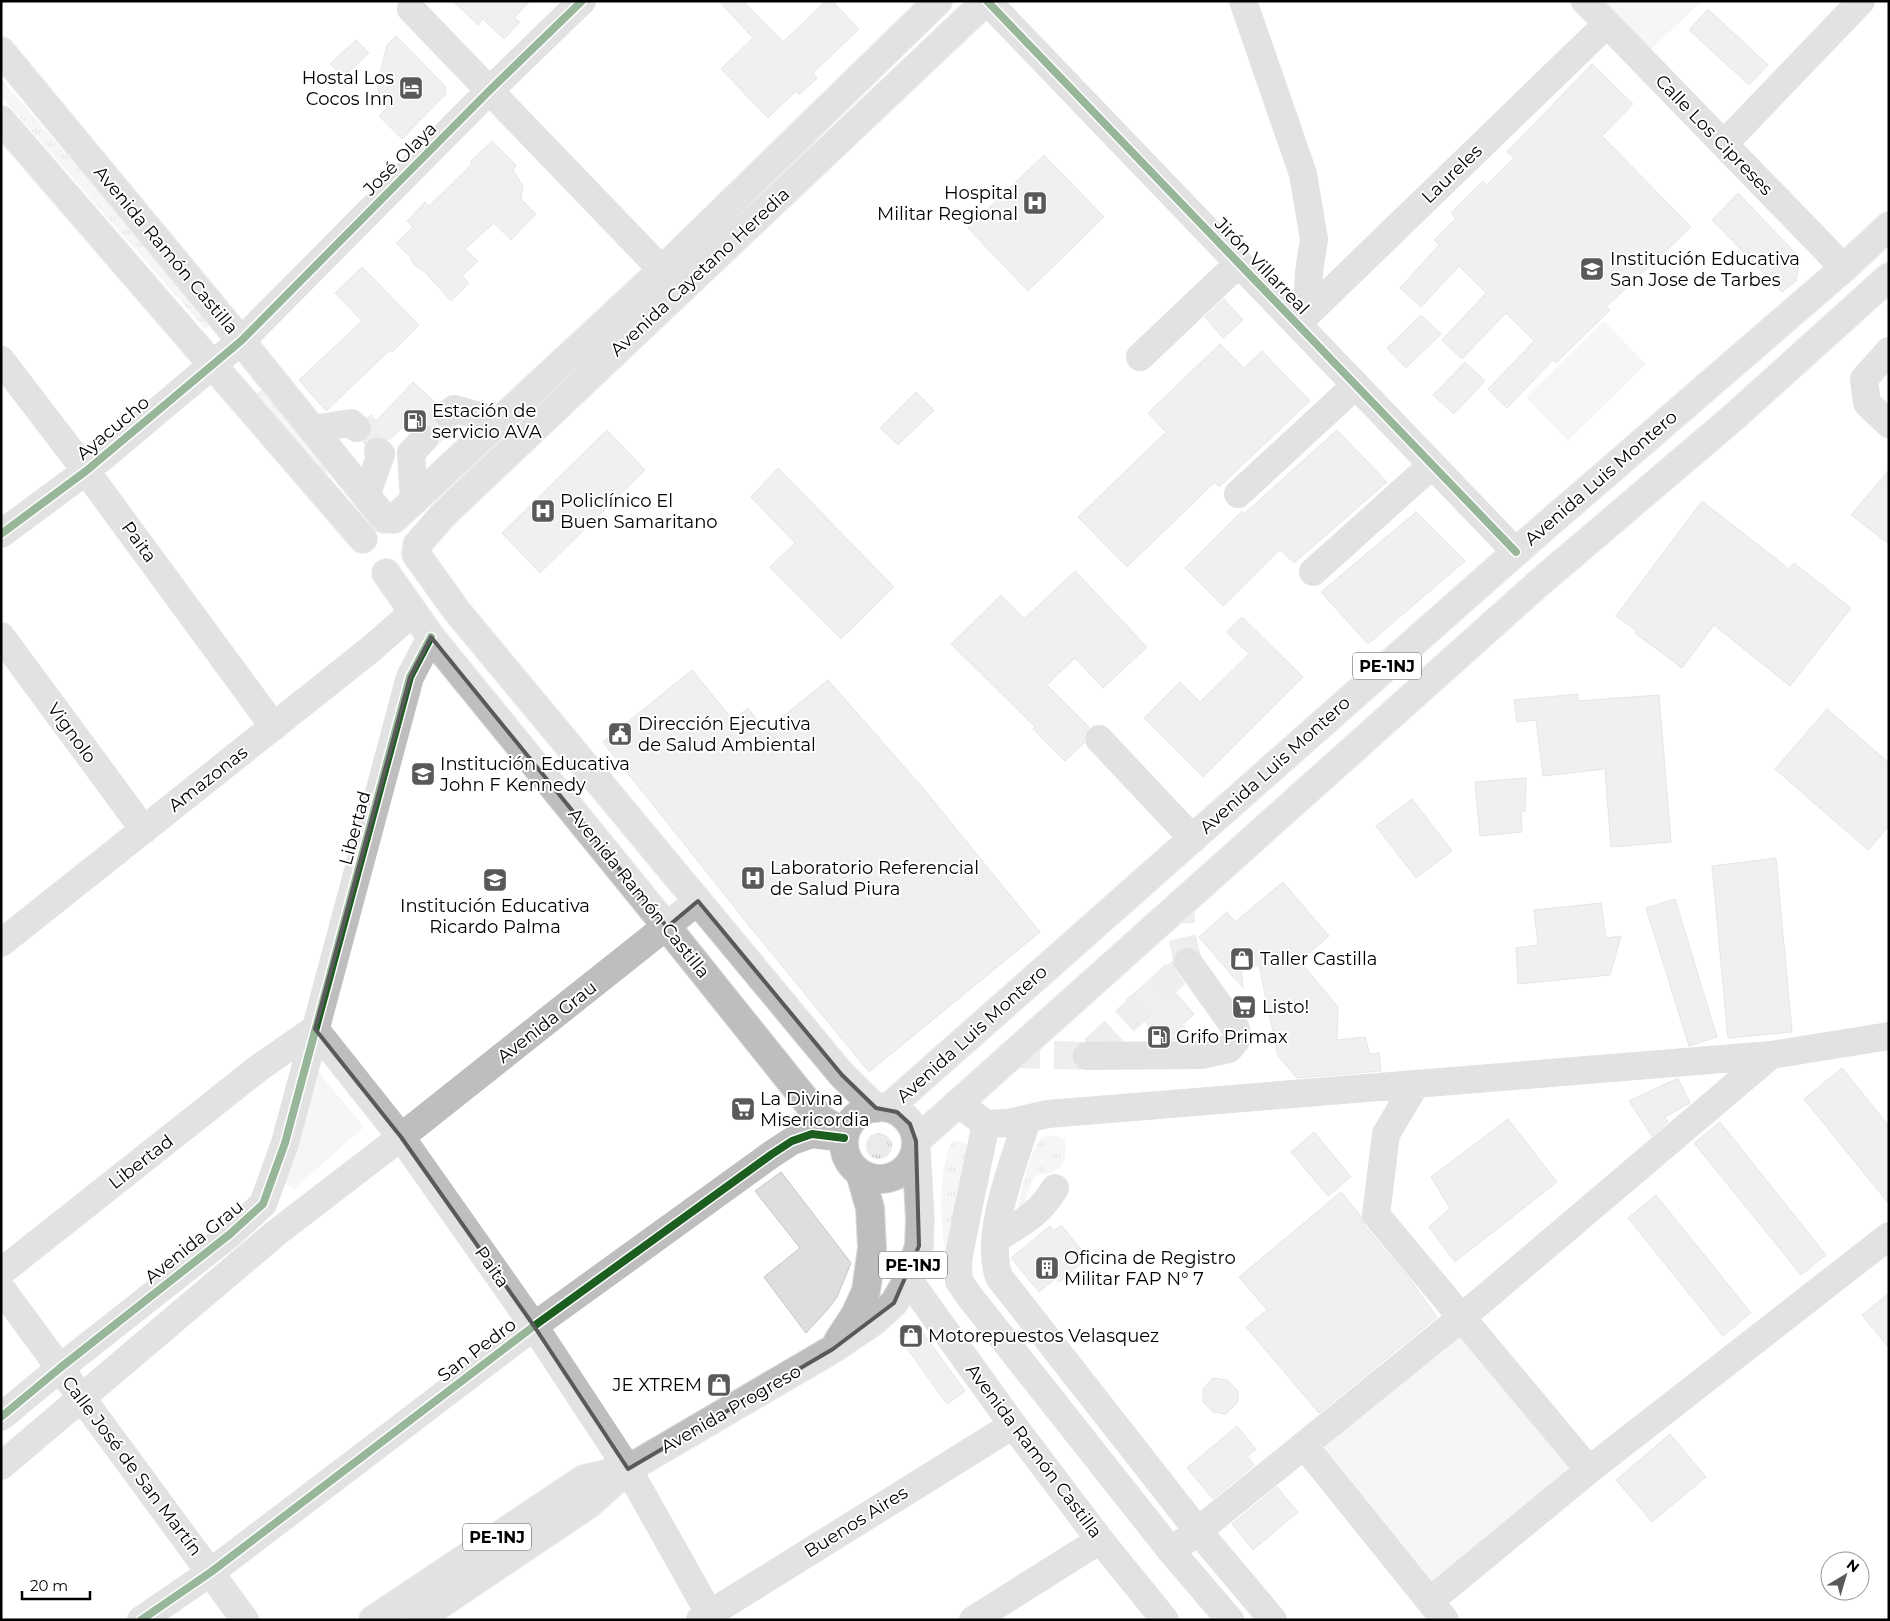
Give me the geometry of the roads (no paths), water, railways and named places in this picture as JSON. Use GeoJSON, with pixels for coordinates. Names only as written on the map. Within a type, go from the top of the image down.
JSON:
{"type":"FeatureCollection","features":[{"type":"Feature","properties":{"kind":"street","name":"José Olaya"},"geometry":{"type":"LineString","coordinates":[[241,341],[489,91],[582,1]]}},
{"type":"Feature","properties":{"kind":"street","name":"Avenida Cayetano Heredia"},"geometry":{"type":"LineString","coordinates":[[390,519],[414,501],[662,270],[938,1]]}},
{"type":"Feature","properties":{"kind":"street","name":"Avenida Cayetano Heredia"},"geometry":{"type":"LineString","coordinates":[[416,550],[452,508],[987,1]]}},
{"type":"Feature","properties":{"kind":"street","name":"Jirón Villarreal"},"geometry":{"type":"LineString","coordinates":[[987,1],[1239,263],[1302,319],[1356,385],[1516,552]]}},
{"type":"Feature","properties":{"kind":"street"},"geometry":{"type":"LineString","coordinates":[[1243,1],[1303,174],[1314,239],[1302,319]]}},
{"type":"Feature","properties":{"kind":"street","name":"Calle Los Cipreses"},"geometry":{"type":"LineString","coordinates":[[1585,1],[1844,268]]}},
{"type":"Feature","properties":{"kind":"street"},"geometry":{"type":"LineString","coordinates":[[1724,144],[1861,1]]}},
{"type":"Feature","properties":{"kind":"street"},"geometry":{"type":"LineString","coordinates":[[411,9],[662,270]]}},
{"type":"Feature","properties":{"kind":"street","name":"Laureles"},"geometry":{"type":"LineString","coordinates":[[1302,319],[1607,24]]}},
{"type":"Feature","properties":{"kind":"street","name":"Avenida Ramón Castilla"},"geometry":{"type":"LineString","coordinates":[[1,51],[241,341],[366,496],[390,519]]}},
{"type":"Feature","properties":{"kind":"street"},"geometry":{"type":"LineString","coordinates":[[1,120],[363,539]]}},
{"type":"Feature","properties":{"kind":"street","name":"Avenida Luis Montero"},"geometry":{"type":"LineString","coordinates":[[882,1108],[985,1023],[1516,552],[1844,268],[1889,226]]}},
{"type":"Feature","properties":{"kind":"street"},"geometry":{"type":"LineString","coordinates":[[1140,357],[1239,263]]}},
{"type":"Feature","properties":{"kind":"street","name":"PE-1NJ"},"geometry":{"type":"LineString","coordinates":[[916,1144],[1012,1054],[1539,582],[1735,416],[1889,276]]}},
{"type":"Feature","properties":{"kind":"street","name":"Ayacucho"},"geometry":{"type":"LineString","coordinates":[[1,534],[86,471],[241,341]]}},
{"type":"Feature","properties":{"kind":"street"},"geometry":{"type":"LineString","coordinates":[[1889,351],[1864,379],[1867,403],[1889,424]]}},
{"type":"Feature","properties":{"kind":"street","name":"Paita"},"geometry":{"type":"LineString","coordinates":[[1,360],[86,471],[274,727]]}},
{"type":"Feature","properties":{"kind":"street"},"geometry":{"type":"LineString","coordinates":[[1238,494],[1356,385]]}},
{"type":"Feature","properties":{"kind":"street"},"geometry":{"type":"LineString","coordinates":[[448,414],[454,409],[499,422]]}},
{"type":"Feature","properties":{"kind":"street"},"geometry":{"type":"LineString","coordinates":[[312,428],[351,423],[357,428]]}},
{"type":"Feature","properties":{"kind":"street"},"geometry":{"type":"LineString","coordinates":[[366,496],[380,452],[417,446],[414,501]]}},
{"type":"Feature","properties":{"kind":"street"},"geometry":{"type":"LineString","coordinates":[[1313,572],[1432,465]]}},
{"type":"Feature","properties":{"kind":"street"},"geometry":{"type":"LineString","coordinates":[[390,519],[407,526],[416,538],[416,550],[407,567],[401,571],[386,573],[378,571],[367,561],[362,547],[363,539],[371,526],[390,519]]}},
{"type":"Feature","properties":{"kind":"street"},"geometry":{"type":"LineString","coordinates":[[416,550],[456,610],[842,1075],[882,1108]]}},
{"type":"Feature","properties":{"kind":"street","name":"Avenida Ramón Castilla"},"geometry":{"type":"LineString","coordinates":[[386,573],[431,637],[820,1118],[845,1136]]}},
{"type":"Feature","properties":{"kind":"street","name":"Amazonas"},"geometry":{"type":"LineString","coordinates":[[1,943],[274,727],[371,649],[413,612]]}},
{"type":"Feature","properties":{"kind":"street","name":"Vignolo"},"geometry":{"type":"LineString","coordinates":[[1,636],[144,830]]}},
{"type":"Feature","properties":{"kind":"street","name":"Libertad"},"geometry":{"type":"LineString","coordinates":[[1,1272],[260,1067],[315,1029],[410,677],[431,637]]}},
{"type":"Feature","properties":{"kind":"street"},"geometry":{"type":"LineString","coordinates":[[1099,739],[1193,838]]}},
{"type":"Feature","properties":{"kind":"street","name":"Avenida Grau"},"geometry":{"type":"LineString","coordinates":[[1,1466],[276,1233],[401,1137],[698,901]]}},
{"type":"Feature","properties":{"kind":"street"},"geometry":{"type":"LineString","coordinates":[[1100,920],[1128,950]]}},
{"type":"Feature","properties":{"kind":"street"},"geometry":{"type":"LineString","coordinates":[[1087,1056],[1201,1055],[1229,1049],[1237,1039],[1236,1029],[1188,962]]}},
{"type":"Feature","properties":{"kind":"street"},"geometry":{"type":"LineString","coordinates":[[985,1023],[1012,1054]]}},
{"type":"Feature","properties":{"kind":"street","name":"Paita"},"geometry":{"type":"LineString","coordinates":[[315,1029],[401,1137],[534,1326],[628,1469],[707,1618]]}},
{"type":"Feature","properties":{"kind":"street","name":"Avenida Grau"},"geometry":{"type":"LineString","coordinates":[[1,1417],[230,1234],[263,1204],[284,1143],[315,1029]]}},
{"type":"Feature","properties":{"kind":"street"},"geometry":{"type":"LineString","coordinates":[[958,1103],[986,1124],[1008,1123],[1048,1114],[1771,1055],[1889,1036]]}},
{"type":"Feature","properties":{"kind":"street"},"geometry":{"type":"LineString","coordinates":[[1171,1551],[1461,1318],[1771,1055]]}},
{"type":"Feature","properties":{"kind":"street"},"geometry":{"type":"LineString","coordinates":[[1415,1085],[1386,1134],[1376,1215],[1590,1470]]}},
{"type":"Feature","properties":{"kind":"street","name":"PE-1NJ"},"geometry":{"type":"LineString","coordinates":[[882,1108],[904,1117],[910,1124],[916,1144],[914,1157],[900,1173],[891,1178],[880,1179],[870,1178],[860,1173],[847,1158],[844,1148],[845,1136],[856,1116],[866,1110],[882,1108]]}},
{"type":"Feature","properties":{"kind":"street"},"geometry":{"type":"LineString","coordinates":[[1027,1120],[997,1228],[994,1262],[999,1277],[1198,1531],[1273,1620]]}},
{"type":"Feature","properties":{"kind":"street"},"geometry":{"type":"LineString","coordinates":[[986,1124],[958,1261],[959,1281],[1171,1551],[1230,1620]]}},
{"type":"Feature","properties":{"kind":"street","name":"San Pedro"},"geometry":{"type":"LineString","coordinates":[[141,1620],[211,1572],[534,1326],[792,1141],[812,1134],[845,1136]]}},
{"type":"Feature","properties":{"kind":"street","name":"Avenida Progreso"},"geometry":{"type":"LineString","coordinates":[[417,1620],[590,1504],[628,1469],[833,1349],[873,1322],[894,1304],[908,1279],[919,1246],[920,1219],[916,1144]]}},
{"type":"Feature","properties":{"kind":"street","name":"Avenida Progreso"},"geometry":{"type":"LineString","coordinates":[[833,1349],[855,1315],[866,1291],[872,1248],[870,1208],[860,1173]]}},
{"type":"Feature","properties":{"kind":"street"},"geometry":{"type":"LineString","coordinates":[[997,1228],[1032,1217],[1045,1204],[1054,1188]]}},
{"type":"Feature","properties":{"kind":"street"},"geometry":{"type":"LineString","coordinates":[[968,1209],[997,1228]]}},
{"type":"Feature","properties":{"kind":"street"},"geometry":{"type":"LineString","coordinates":[[1304,1445],[1438,1610],[1590,1470],[1889,1236]]}},
{"type":"Feature","properties":{"kind":"street","name":"Avenida Ramón Castilla"},"geometry":{"type":"LineString","coordinates":[[908,1279],[1013,1425],[1100,1540],[1165,1620]]}},
{"type":"Feature","properties":{"kind":"street","name":"Calle José de San Martín"},"geometry":{"type":"LineString","coordinates":[[1,1288],[245,1620]]}},
{"type":"Feature","properties":{"kind":"street","name":"Buenos Aires"},"geometry":{"type":"LineString","coordinates":[[707,1618],[1013,1425]]}},
{"type":"Feature","properties":{"kind":"street","name":"Avenida Progreso"},"geometry":{"type":"LineString","coordinates":[[373,1620],[584,1479],[628,1469]]}},
{"type":"Feature","properties":{"kind":"street"},"geometry":{"type":"LineString","coordinates":[[973,1620],[1100,1540]]}},
{"type":"Feature","properties":{"kind":"tunnel"},"geometry":{"type":"LineString","coordinates":[[424,439],[448,414]]}},
{"type":"Feature","properties":{"kind":"tunnel"},"geometry":{"type":"LineString","coordinates":[[1012,1054],[1087,1056],[1188,962],[1182,936],[1180,904]]}},
{"type":"Feature","properties":{"kind":"place","name":"Hostal Los Cocos Inn"},"geometry":{"type":"Point","coordinates":[411,88]}},
{"type":"Feature","properties":{"kind":"place","name":"Hospital Militar Regional"},"geometry":{"type":"Point","coordinates":[1035,203]}},
{"type":"Feature","properties":{"kind":"place","name":"Institución Educativa San Jose de Tarbes"},"geometry":{"type":"Point","coordinates":[1592,269]}},
{"type":"Feature","properties":{"kind":"place","name":"Estación de servicio AVA"},"geometry":{"type":"Point","coordinates":[415,421]}},
{"type":"Feature","properties":{"kind":"place","name":"Policlínico El Buen Samaritano"},"geometry":{"type":"Point","coordinates":[543,511]}},
{"type":"Feature","properties":{"kind":"place","name":"Dirección Ejecutiva de Salud Ambiental"},"geometry":{"type":"Point","coordinates":[620,734]}},
{"type":"Feature","properties":{"kind":"place","name":"Institución Educativa John F Kennedy"},"geometry":{"type":"Point","coordinates":[423,774]}},
{"type":"Feature","properties":{"kind":"place","name":"Laboratorio Referencial de Salud Piura"},"geometry":{"type":"Point","coordinates":[753,878]}},
{"type":"Feature","properties":{"kind":"place","name":"Institución Educativa Ricardo Palma"},"geometry":{"type":"Point","coordinates":[495,880]}},
{"type":"Feature","properties":{"kind":"place","name":"Taller Castilla"},"geometry":{"type":"Point","coordinates":[1242,959]}},
{"type":"Feature","properties":{"kind":"place","name":"Listo!"},"geometry":{"type":"Point","coordinates":[1244,1007]}},
{"type":"Feature","properties":{"kind":"place","name":"Grifo Primax"},"geometry":{"type":"Point","coordinates":[1159,1037]}},
{"type":"Feature","properties":{"kind":"place","name":"La Divina Misericordia"},"geometry":{"type":"Point","coordinates":[743,1109]}},
{"type":"Feature","properties":{"kind":"place","name":"Oficina de Registro Militar FAP N° 7"},"geometry":{"type":"Point","coordinates":[1047,1268]}},
{"type":"Feature","properties":{"kind":"place","name":"Motorepuestos Velasquez"},"geometry":{"type":"Point","coordinates":[911,1336]}},
{"type":"Feature","properties":{"kind":"place","name":"JE XTREM"},"geometry":{"type":"Point","coordinates":[719,1385]}}]}
